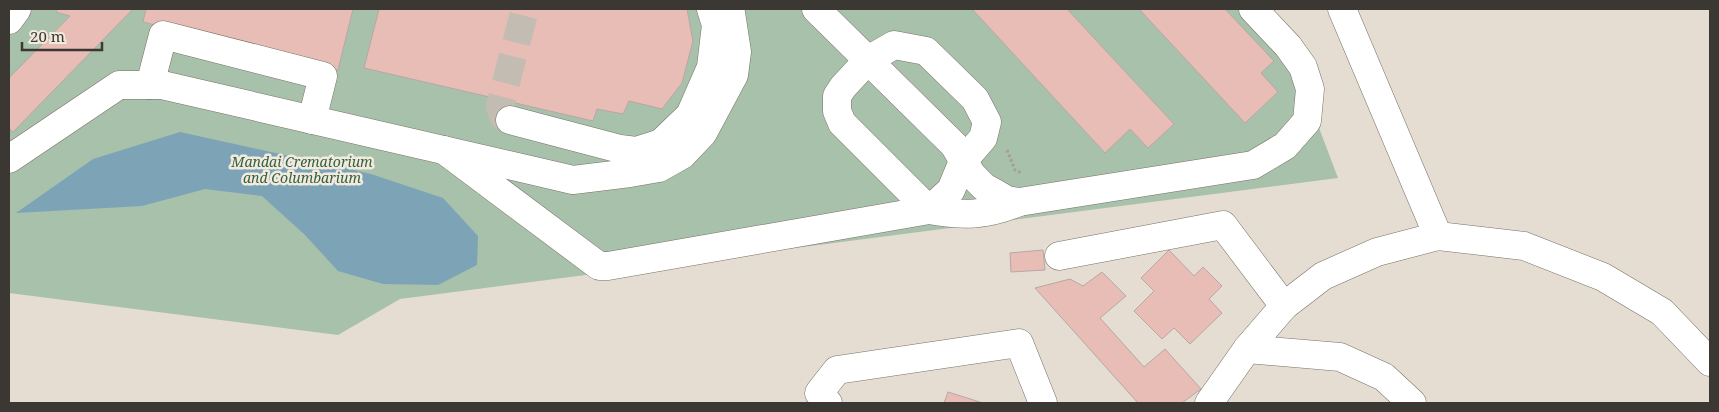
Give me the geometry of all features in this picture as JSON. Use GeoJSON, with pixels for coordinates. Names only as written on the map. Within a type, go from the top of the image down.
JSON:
{"type":"FeatureCollection","features":[{"type":"Feature","properties":{"kind":"lane"},"geometry":{"type":"LineString","coordinates":[[9,20],[17,9]]}},
{"type":"Feature","properties":{"kind":"lane"},"geometry":{"type":"LineString","coordinates":[[816,9],[954,146],[972,176],[984,187],[1008,200],[1018,202]]}},
{"type":"Feature","properties":{"kind":"lane"},"geometry":{"type":"LineString","coordinates":[[444,150],[599,266],[618,265],[928,210],[971,215],[995,211],[1018,202],[1253,164],[1285,146],[1306,121],[1310,89],[1303,68],[1298,60],[1288,46],[1253,9]]}},
{"type":"Feature","properties":{"kind":"lane"},"geometry":{"type":"LineString","coordinates":[[1342,9],[1438,236]]}},
{"type":"Feature","properties":{"kind":"lane"},"geometry":{"type":"LineString","coordinates":[[630,173],[690,115],[710,66],[716,25],[721,11]]}},
{"type":"Feature","properties":{"kind":"lane"},"geometry":{"type":"LineString","coordinates":[[9,159],[119,85],[162,85],[573,180],[658,168],[682,155],[703,133],[734,75],[736,52],[721,11]]}},
{"type":"Feature","properties":{"kind":"lane"},"geometry":{"type":"LineString","coordinates":[[150,85],[162,35],[323,76],[312,120]]}},
{"type":"Feature","properties":{"kind":"lane"},"geometry":{"type":"LineString","coordinates":[[894,45],[926,51],[975,99],[987,122],[983,138],[963,161],[951,190],[928,210],[842,123],[837,111],[837,96],[843,87],[868,60],[894,45]]}},
{"type":"Feature","properties":{"kind":"lane"},"geometry":{"type":"LineString","coordinates":[[510,120],[620,149],[636,151],[662,142]]}},
{"type":"Feature","properties":{"kind":"lane"},"geometry":{"type":"LineString","coordinates":[[1059,256],[1223,225],[1284,306]]}},
{"type":"Feature","properties":{"kind":"lane"},"geometry":{"type":"LineString","coordinates":[[1209,403],[1247,349],[1284,306],[1323,276],[1376,252],[1438,236],[1524,246],[1603,277],[1662,312],[1710,362]]}},
{"type":"Feature","properties":{"kind":"lane"},"geometry":{"type":"LineString","coordinates":[[828,403],[819,393],[837,370],[1019,343],[1041,401]]}},
{"type":"Feature","properties":{"kind":"lane"},"geometry":{"type":"LineString","coordinates":[[1247,349],[1340,357],[1384,377],[1412,403]]}},
{"type":"Feature","properties":{"kind":"green space","name":"Mandai Crematorium and Columbarium"},"geometry":{"type":"Polygon","coordinates":[[[9,9],[1274,9],[1338,178],[400,299],[338,335],[9,293],[9,9]]]}},
{"type":"Feature","properties":{"kind":"water"},"geometry":{"type":"Polygon","coordinates":[[[180,132],[371,174],[443,198],[478,236],[477,265],[438,285],[383,284],[338,271],[305,235],[262,196],[205,189],[142,206],[16,213],[93,159],[180,132]]]}},
{"type":"Feature","properties":{"kind":"building"},"geometry":{"type":"Polygon","coordinates":[[[57,9],[133,9],[13,132],[9,128],[9,78],[70,16],[56,12],[57,9]]]}},
{"type":"Feature","properties":{"kind":"building"},"geometry":{"type":"Polygon","coordinates":[[[146,9],[353,9],[338,70],[143,22],[146,9]]]}},
{"type":"Feature","properties":{"kind":"building"},"geometry":{"type":"Polygon","coordinates":[[[379,9],[687,9],[693,41],[682,83],[662,109],[629,101],[623,114],[597,109],[593,121],[364,68],[379,9]]]}},
{"type":"Feature","properties":{"kind":"building"},"geometry":{"type":"Polygon","coordinates":[[[972,9],[1067,9],[1174,124],[1148,148],[1130,129],[1105,153],[972,9]]]}},
{"type":"Feature","properties":{"kind":"building"},"geometry":{"type":"Polygon","coordinates":[[[1139,9],[1225,9],[1274,61],[1261,73],[1278,92],[1245,123],[1139,9]]]}},
{"type":"Feature","properties":{"kind":"building"},"geometry":{"type":"Polygon","coordinates":[[[1043,250],[1045,270],[1011,272],[1010,253],[1043,250]]]}},
{"type":"Feature","properties":{"kind":"building"},"geometry":{"type":"Polygon","coordinates":[[[1169,250],[1194,276],[1203,267],[1222,286],[1209,299],[1222,313],[1190,344],[1174,328],[1162,339],[1134,311],[1154,291],[1141,278],[1169,250]]]}},
{"type":"Feature","properties":{"kind":"building"},"geometry":{"type":"Polygon","coordinates":[[[1102,272],[1126,296],[1100,318],[1144,367],[1165,349],[1201,389],[1182,403],[1138,403],[1035,288],[1070,279],[1083,286],[1102,272]]]}},
{"type":"Feature","properties":{"kind":"building"},"geometry":{"type":"Polygon","coordinates":[[[948,392],[983,403],[944,403],[948,392]]]}},
{"type":"Feature","properties":{"kind":"tunnel"},"geometry":{"type":"LineString","coordinates":[[510,120],[503,116],[500,106],[525,9]]}}]}
